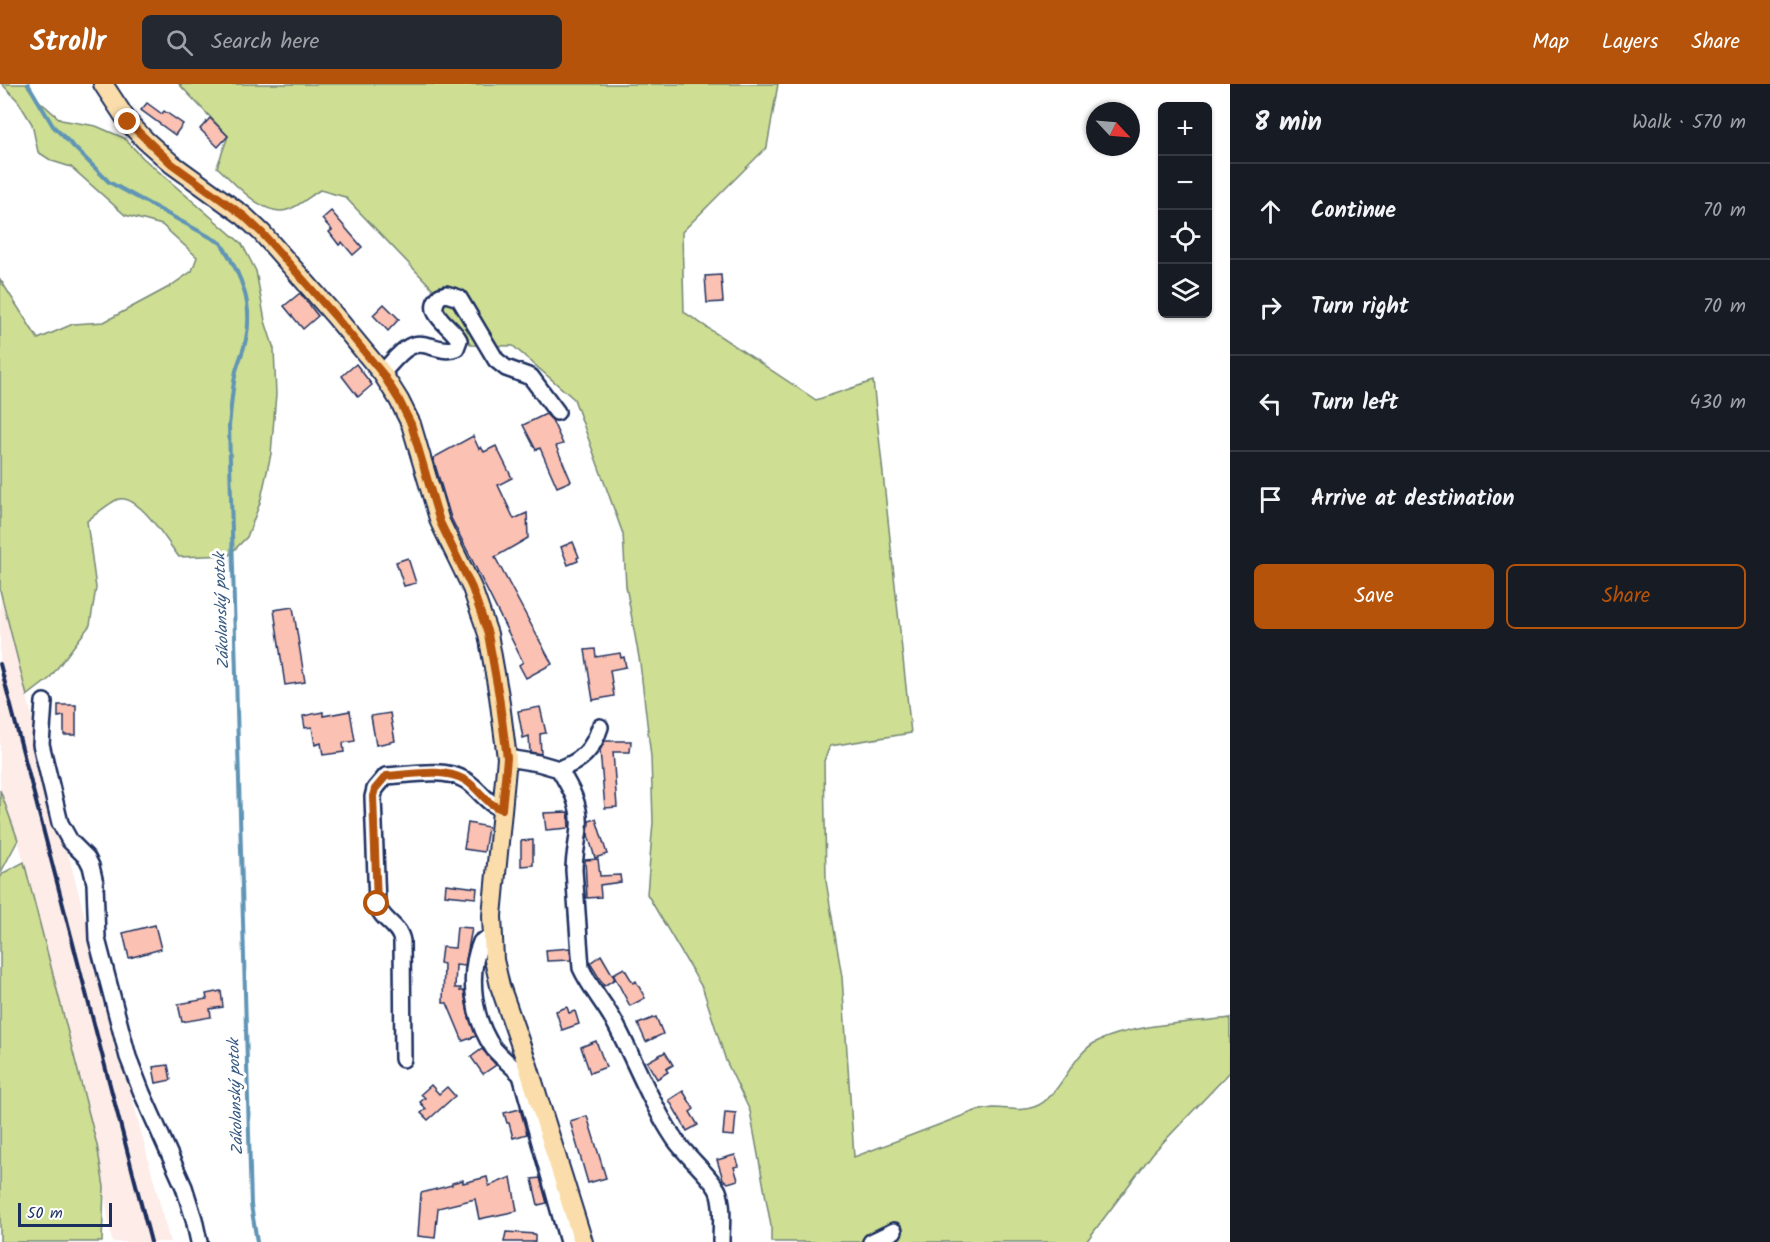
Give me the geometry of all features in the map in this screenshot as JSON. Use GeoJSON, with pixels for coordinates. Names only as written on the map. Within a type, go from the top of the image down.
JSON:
{"type":"FeatureCollection","features":[{"type":"Feature","properties":{"kind":"main road"},"geometry":{"type":"LineString","coordinates":[[103,84],[128,122],[145,140],[172,164],[244,216],[262,233],[382,373],[411,424],[440,522],[481,611],[488,634],[507,758],[494,884],[492,937],[494,960],[524,1071],[583,1242]]}},
{"type":"Feature","properties":{"kind":"street"},"geometry":{"type":"LineString","coordinates":[[382,373],[409,347],[426,345],[444,350],[456,348],[459,340],[456,334],[434,310],[434,304],[440,296],[453,295],[459,298],[468,311],[496,360],[506,368],[531,377],[557,412]]}},
{"type":"Feature","properties":{"kind":"street"},"geometry":{"type":"LineString","coordinates":[[44,702],[41,744],[60,823],[70,841],[87,858],[91,866],[95,883],[97,939],[129,1057],[142,1093],[184,1187],[199,1242]]}},
{"type":"Feature","properties":{"kind":"street"},"geometry":{"type":"LineString","coordinates":[[507,758],[538,763],[559,770],[574,764],[585,756],[593,745],[600,727]]}},
{"type":"Feature","properties":{"kind":"street"},"geometry":{"type":"LineString","coordinates":[[559,770],[578,805],[580,818],[574,856],[581,968],[588,983],[614,1022],[636,1069],[672,1135],[681,1149],[718,1191],[721,1242]]}},
{"type":"Feature","properties":{"kind":"street"},"geometry":{"type":"LineString","coordinates":[[403,1059],[402,940],[400,932],[383,917],[377,904],[373,796],[375,789],[386,776],[449,774],[464,779],[490,803],[502,809]]}},
{"type":"Feature","properties":{"kind":"street"},"geometry":{"type":"LineString","coordinates":[[492,937],[481,942],[475,955],[473,974],[479,1016],[494,1048],[524,1071],[568,1242]]}},
{"type":"Feature","properties":{"kind":"street"},"geometry":{"type":"LineString","coordinates":[[871,1242],[894,1231]]}},
{"type":"Feature","properties":{"kind":"shaded area"},"geometry":{"type":"Polygon","coordinates":[[[0,590],[170,1242],[112,1242],[97,1145],[18,840],[0,790],[0,590]]]}},
{"type":"Feature","properties":{"kind":"green space"},"geometry":{"type":"Polygon","coordinates":[[[2,84],[26,84],[37,99],[61,120],[96,126],[124,138],[143,158],[242,244],[256,271],[265,321],[274,349],[276,394],[271,454],[260,503],[247,537],[229,555],[179,557],[144,511],[135,504],[127,499],[119,499],[107,506],[87,521],[96,588],[90,625],[49,679],[27,696],[0,590],[0,279],[38,339],[73,324],[104,322],[169,287],[192,271],[197,257],[162,225],[125,215],[71,167],[52,161],[38,152],[32,124],[18,101],[2,84]]]}},
{"type":"Feature","properties":{"kind":"green space"},"geometry":{"type":"Polygon","coordinates":[[[179,84],[778,84],[767,147],[682,232],[684,312],[816,400],[873,381],[911,733],[830,746],[824,761],[826,881],[842,977],[854,1157],[975,1111],[993,1108],[1019,1110],[1034,1107],[1044,1102],[1052,1094],[1088,1047],[1112,1035],[1145,1028],[1230,1018],[1230,1072],[1153,1153],[1086,1242],[771,1242],[771,1226],[750,1111],[726,1061],[703,989],[647,894],[653,822],[651,757],[640,663],[626,586],[623,534],[574,399],[513,346],[471,345],[447,313],[433,289],[345,197],[320,190],[291,209],[278,211],[249,197],[217,167],[228,136],[179,84]]]}},
{"type":"Feature","properties":{"kind":"green space"},"geometry":{"type":"Polygon","coordinates":[[[0,790],[18,840],[0,874],[0,790]]]}},
{"type":"Feature","properties":{"kind":"green space"},"geometry":{"type":"Polygon","coordinates":[[[24,862],[97,1145],[104,1187],[102,1242],[0,1242],[0,878],[3,873],[24,862]]]}},
{"type":"Feature","properties":{"kind":"building"},"geometry":{"type":"Polygon","coordinates":[[[147,103],[162,114],[164,111],[183,124],[175,135],[141,110],[147,103]]]}},
{"type":"Feature","properties":{"kind":"building"},"geometry":{"type":"Polygon","coordinates":[[[210,118],[228,136],[218,147],[200,129],[210,118]]]}},
{"type":"Feature","properties":{"kind":"building"},"geometry":{"type":"Polygon","coordinates":[[[331,211],[362,247],[353,255],[342,242],[339,245],[329,232],[332,230],[322,219],[331,211]]]}},
{"type":"Feature","properties":{"kind":"building"},"geometry":{"type":"Polygon","coordinates":[[[721,275],[723,302],[707,303],[705,276],[721,275]]]}},
{"type":"Feature","properties":{"kind":"building"},"geometry":{"type":"Polygon","coordinates":[[[300,293],[318,316],[303,329],[284,306],[300,293]]]}},
{"type":"Feature","properties":{"kind":"building"},"geometry":{"type":"Polygon","coordinates":[[[384,304],[399,319],[388,331],[373,315],[384,304]]]}},
{"type":"Feature","properties":{"kind":"building"},"geometry":{"type":"Polygon","coordinates":[[[356,364],[372,385],[358,397],[342,376],[356,364]]]}},
{"type":"Feature","properties":{"kind":"building"},"geometry":{"type":"Polygon","coordinates":[[[546,414],[552,420],[563,444],[556,446],[571,481],[557,487],[540,448],[536,450],[523,425],[546,414]]]}},
{"type":"Feature","properties":{"kind":"building"},"geometry":{"type":"Polygon","coordinates":[[[473,436],[479,449],[481,447],[484,452],[496,446],[512,478],[498,485],[514,519],[527,513],[528,538],[495,557],[552,664],[526,678],[519,665],[523,662],[451,518],[433,458],[473,436]]]}},
{"type":"Feature","properties":{"kind":"building"},"geometry":{"type":"Polygon","coordinates":[[[573,542],[579,557],[578,561],[568,565],[561,547],[573,542]]]}},
{"type":"Feature","properties":{"kind":"building"},"geometry":{"type":"Polygon","coordinates":[[[408,558],[416,583],[404,586],[396,562],[408,558]]]}},
{"type":"Feature","properties":{"kind":"building"},"geometry":{"type":"Polygon","coordinates":[[[293,607],[305,682],[285,685],[274,610],[293,607]]]}},
{"type":"Feature","properties":{"kind":"building"},"geometry":{"type":"Polygon","coordinates":[[[595,649],[596,657],[620,653],[621,658],[624,657],[626,667],[610,670],[614,696],[593,700],[585,650],[595,649]]]}},
{"type":"Feature","properties":{"kind":"building"},"geometry":{"type":"Polygon","coordinates":[[[58,705],[76,705],[76,735],[64,735],[64,716],[58,717],[58,705]]]}},
{"type":"Feature","properties":{"kind":"building"},"geometry":{"type":"Polygon","coordinates":[[[540,707],[546,733],[540,734],[541,754],[530,752],[529,736],[523,738],[518,711],[540,707]]]}},
{"type":"Feature","properties":{"kind":"building"},"geometry":{"type":"Polygon","coordinates":[[[350,711],[355,741],[343,743],[344,752],[323,755],[321,743],[315,745],[312,727],[305,728],[303,716],[323,712],[323,716],[350,711]]]}},
{"type":"Feature","properties":{"kind":"building"},"geometry":{"type":"Polygon","coordinates":[[[390,713],[395,741],[376,745],[371,716],[390,713]]]}},
{"type":"Feature","properties":{"kind":"building"},"geometry":{"type":"Polygon","coordinates":[[[605,741],[631,741],[630,752],[613,752],[617,807],[605,808],[600,750],[605,741]]]}},
{"type":"Feature","properties":{"kind":"building"},"geometry":{"type":"Polygon","coordinates":[[[568,812],[569,828],[546,830],[544,813],[568,812]]]}},
{"type":"Feature","properties":{"kind":"building"},"geometry":{"type":"Polygon","coordinates":[[[596,819],[607,854],[595,858],[588,835],[589,821],[596,819]]]}},
{"type":"Feature","properties":{"kind":"building"},"geometry":{"type":"Polygon","coordinates":[[[468,823],[488,827],[484,852],[464,849],[468,823]]]}},
{"type":"Feature","properties":{"kind":"building"},"geometry":{"type":"Polygon","coordinates":[[[533,840],[533,865],[521,866],[521,841],[533,840]]]}},
{"type":"Feature","properties":{"kind":"building"},"geometry":{"type":"Polygon","coordinates":[[[598,859],[600,876],[620,875],[621,882],[600,885],[601,897],[587,898],[585,860],[598,859]]]}},
{"type":"Feature","properties":{"kind":"building"},"geometry":{"type":"Polygon","coordinates":[[[446,884],[477,888],[476,898],[445,895],[446,884]]]}},
{"type":"Feature","properties":{"kind":"building"},"geometry":{"type":"Polygon","coordinates":[[[155,925],[161,949],[129,958],[123,933],[155,925]]]}},
{"type":"Feature","properties":{"kind":"building"},"geometry":{"type":"Polygon","coordinates":[[[457,927],[472,928],[465,966],[456,965],[455,988],[461,988],[460,991],[464,991],[468,1014],[476,1036],[463,1041],[447,1003],[443,1003],[444,964],[440,963],[442,947],[455,948],[457,927]]]}},
{"type":"Feature","properties":{"kind":"building"},"geometry":{"type":"Polygon","coordinates":[[[570,948],[571,960],[547,961],[546,950],[570,948]]]}},
{"type":"Feature","properties":{"kind":"building"},"geometry":{"type":"Polygon","coordinates":[[[601,955],[615,979],[604,986],[590,963],[601,955]]]}},
{"type":"Feature","properties":{"kind":"building"},"geometry":{"type":"Polygon","coordinates":[[[624,968],[633,983],[636,981],[645,998],[630,1006],[613,974],[624,968]]]}},
{"type":"Feature","properties":{"kind":"building"},"geometry":{"type":"Polygon","coordinates":[[[221,991],[223,1007],[210,1009],[211,1017],[182,1022],[178,1004],[207,999],[206,994],[221,991]]]}},
{"type":"Feature","properties":{"kind":"building"},"geometry":{"type":"Polygon","coordinates":[[[567,1007],[569,1013],[575,1011],[579,1024],[562,1030],[556,1011],[567,1007]]]}},
{"type":"Feature","properties":{"kind":"building"},"geometry":{"type":"Polygon","coordinates":[[[656,1017],[663,1034],[646,1042],[638,1024],[656,1017]]]}},
{"type":"Feature","properties":{"kind":"building"},"geometry":{"type":"Polygon","coordinates":[[[596,1041],[606,1067],[590,1073],[581,1047],[596,1041]]]}},
{"type":"Feature","properties":{"kind":"building"},"geometry":{"type":"Polygon","coordinates":[[[482,1049],[496,1065],[483,1074],[471,1057],[482,1049]]]}},
{"type":"Feature","properties":{"kind":"building"},"geometry":{"type":"Polygon","coordinates":[[[665,1052],[673,1065],[666,1069],[668,1072],[657,1079],[647,1062],[665,1052]]]}},
{"type":"Feature","properties":{"kind":"building"},"geometry":{"type":"Polygon","coordinates":[[[168,1065],[171,1080],[156,1083],[153,1067],[168,1065]]]}},
{"type":"Feature","properties":{"kind":"building"},"geometry":{"type":"Polygon","coordinates":[[[431,1085],[439,1094],[447,1087],[455,1096],[428,1120],[421,1113],[426,1109],[420,1102],[425,1098],[421,1094],[431,1085]]]}},
{"type":"Feature","properties":{"kind":"building"},"geometry":{"type":"Polygon","coordinates":[[[683,1091],[694,1109],[690,1112],[698,1125],[687,1131],[669,1100],[683,1091]]]}},
{"type":"Feature","properties":{"kind":"building"},"geometry":{"type":"Polygon","coordinates":[[[520,1109],[527,1134],[513,1138],[504,1113],[520,1109]]]}},
{"type":"Feature","properties":{"kind":"building"},"geometry":{"type":"Polygon","coordinates":[[[725,1112],[736,1113],[734,1136],[723,1135],[725,1112]]]}},
{"type":"Feature","properties":{"kind":"building"},"geometry":{"type":"Polygon","coordinates":[[[587,1116],[606,1178],[588,1183],[570,1121],[587,1116]]]}},
{"type":"Feature","properties":{"kind":"building"},"geometry":{"type":"Polygon","coordinates":[[[735,1155],[739,1166],[734,1167],[738,1180],[728,1183],[723,1179],[717,1160],[735,1155]]]}},
{"type":"Feature","properties":{"kind":"building"},"geometry":{"type":"Polygon","coordinates":[[[487,1177],[489,1186],[511,1177],[517,1211],[479,1219],[475,1199],[438,1208],[435,1238],[418,1236],[421,1193],[463,1180],[463,1183],[487,1177]]]}},
{"type":"Feature","properties":{"kind":"building"},"geometry":{"type":"Polygon","coordinates":[[[540,1178],[547,1203],[538,1205],[532,1179],[540,1178]]]}},
{"type":"Feature","properties":{"kind":"building"},"geometry":{"type":"Polygon","coordinates":[[[506,1232],[535,1234],[535,1242],[504,1242],[506,1232]]]}},
{"type":"Feature","properties":{"kind":"waterway","name":"Zákolanský potok"},"geometry":{"type":"LineString","coordinates":[[28,84],[53,126],[109,182],[221,243],[239,277],[247,301],[248,326],[237,367],[229,426],[251,1205],[257,1242]]}},
{"type":"Feature","properties":{"kind":"railway"},"geometry":{"type":"LineString","coordinates":[[0,664],[151,1242]]}},
{"type":"Feature","properties":{"kind":"route"},"geometry":{"type":"LineString","coordinates":[[128,122],[172,164],[244,216],[262,233],[382,373],[411,424],[440,522],[481,611],[488,634],[499,696],[507,758],[502,809],[495,807],[464,779],[449,774],[386,776],[375,789],[373,796],[377,904]]}}]}
